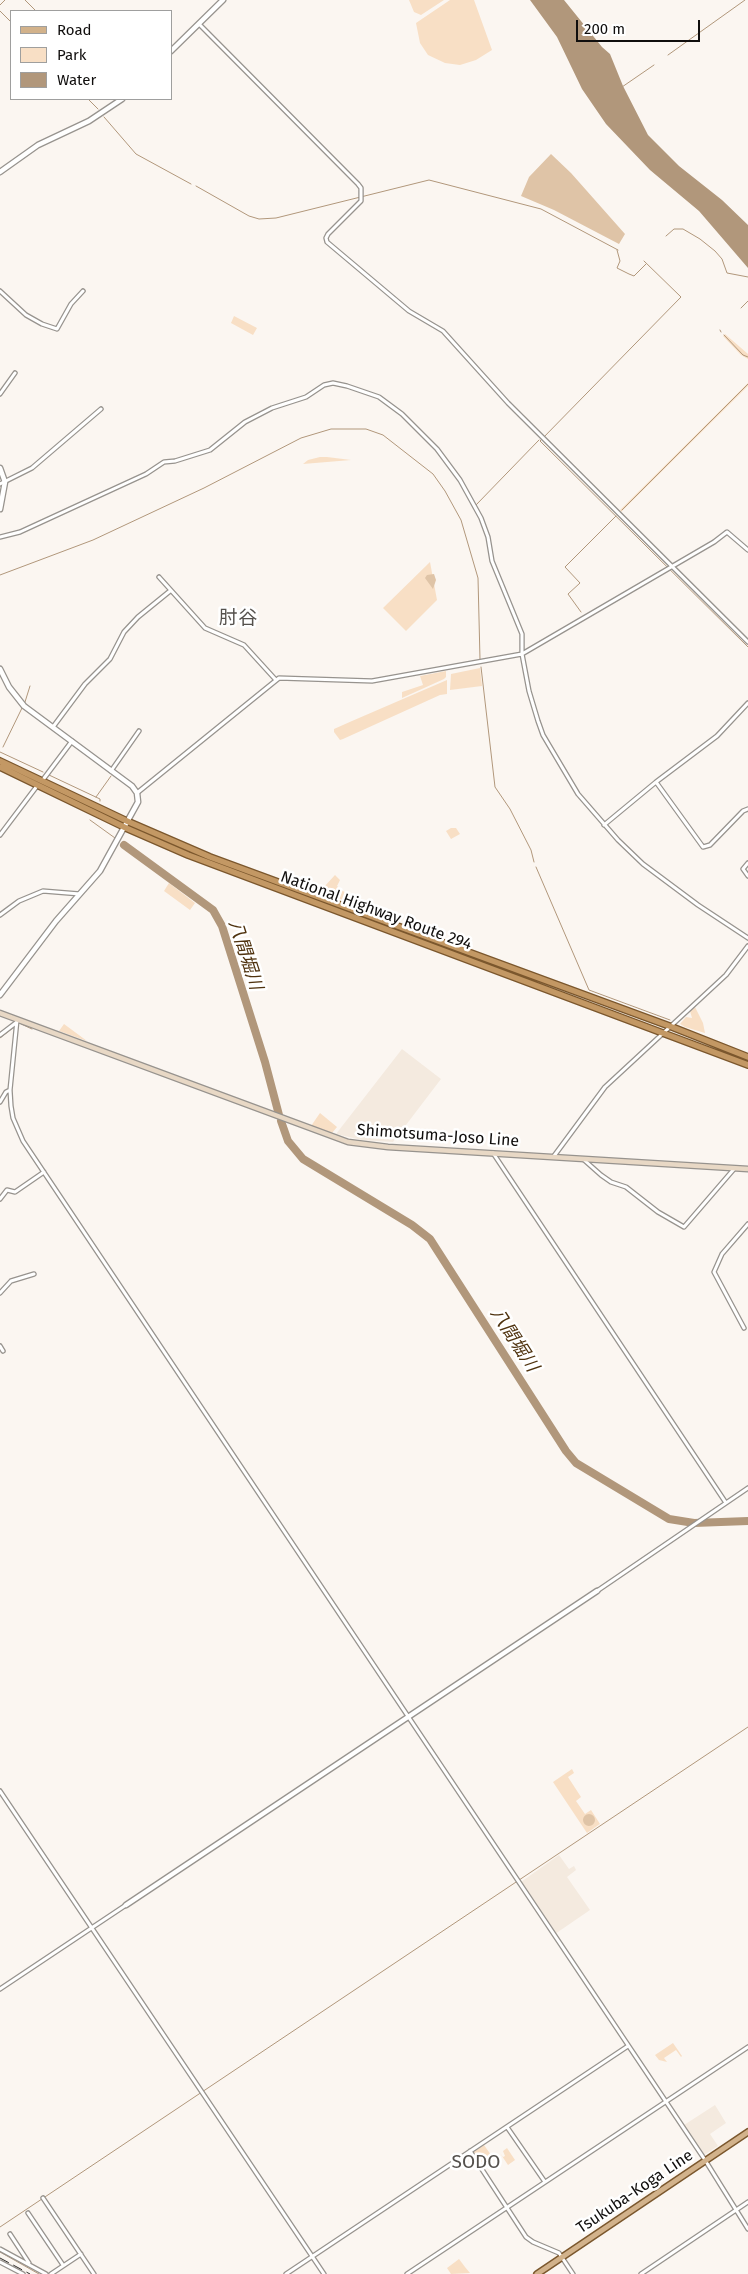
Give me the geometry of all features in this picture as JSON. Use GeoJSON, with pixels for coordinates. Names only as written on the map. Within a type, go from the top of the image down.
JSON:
{"type":"FeatureCollection","features":[{"type":"Feature","properties":{"kind":"highway","name":"National Highway Route 294"},"geometry":{"type":"LineString","coordinates":[[0,761],[40,783],[207,862],[748,1065]]}},
{"type":"Feature","properties":{"kind":"highway","name":"National Highway Route 294"},"geometry":{"type":"LineString","coordinates":[[0,767],[40,783]]}},
{"type":"Feature","properties":{"kind":"highway","name":"National Highway Route 294"},"geometry":{"type":"LineString","coordinates":[[127,825],[264,878],[672,1027],[748,1057]]}},
{"type":"Feature","properties":{"kind":"main road","name":"Shimotsuma-Joso Line"},"geometry":{"type":"LineString","coordinates":[[0,1013],[17,1021],[339,1140],[388,1147],[748,1169]]}},
{"type":"Feature","properties":{"kind":"main road","name":"Tsukuba-Koga Line"},"geometry":{"type":"LineString","coordinates":[[537,2274],[748,2132]]}},
{"type":"Feature","properties":{"kind":"street"},"geometry":{"type":"LineString","coordinates":[[172,50],[223,0]]}},
{"type":"Feature","properties":{"kind":"street"},"geometry":{"type":"LineString","coordinates":[[199,24],[358,184],[362,194],[360,201],[328,234],[327,242],[409,311],[443,331],[505,400],[748,642]]}},
{"type":"Feature","properties":{"kind":"street"},"geometry":{"type":"LineString","coordinates":[[0,172],[26,153],[89,120],[120,100]]}},
{"type":"Feature","properties":{"kind":"street"},"geometry":{"type":"LineString","coordinates":[[0,291],[26,315],[42,324],[58,329],[71,304],[83,291]]}},
{"type":"Feature","properties":{"kind":"street"},"geometry":{"type":"LineString","coordinates":[[0,394],[15,373]]}},
{"type":"Feature","properties":{"kind":"street"},"geometry":{"type":"LineString","coordinates":[[0,537],[20,532],[146,474],[164,462],[175,461],[210,450],[245,422],[272,408],[306,398],[319,386],[333,383],[379,397],[402,414],[437,449],[460,480],[486,530],[492,561],[522,634],[522,654],[532,704],[544,735],[573,787],[604,825],[643,864],[698,905],[748,938]]}},
{"type":"Feature","properties":{"kind":"street"},"geometry":{"type":"LineString","coordinates":[[2,483],[32,468],[100,409]]}},
{"type":"Feature","properties":{"kind":"street"},"geometry":{"type":"LineString","coordinates":[[0,468],[2,483],[0,509]]}},
{"type":"Feature","properties":{"kind":"street"},"geometry":{"type":"LineString","coordinates":[[137,793],[275,679],[290,676],[372,681],[522,654],[727,532],[748,550]]}},
{"type":"Feature","properties":{"kind":"street"},"geometry":{"type":"LineString","coordinates":[[159,578],[205,628],[248,648],[275,679]]}},
{"type":"Feature","properties":{"kind":"street"},"geometry":{"type":"LineString","coordinates":[[53,727],[84,686],[110,659],[129,627],[138,617],[170,591]]}},
{"type":"Feature","properties":{"kind":"street"},"geometry":{"type":"LineString","coordinates":[[0,670],[19,701],[132,786],[137,793],[138,802],[127,825],[100,870],[56,920],[0,995]]}},
{"type":"Feature","properties":{"kind":"street"},"geometry":{"type":"LineString","coordinates":[[604,825],[656,782],[717,736],[748,703]]}},
{"type":"Feature","properties":{"kind":"street"},"geometry":{"type":"LineString","coordinates":[[112,771],[139,731]]}},
{"type":"Feature","properties":{"kind":"street"},"geometry":{"type":"LineString","coordinates":[[0,835],[72,741]]}},
{"type":"Feature","properties":{"kind":"street"},"geometry":{"type":"LineString","coordinates":[[656,782],[702,848],[710,845],[743,811],[748,809]]}},
{"type":"Feature","properties":{"kind":"street"},"geometry":{"type":"LineString","coordinates":[[748,863],[743,869],[748,876]]}},
{"type":"Feature","properties":{"kind":"street"},"geometry":{"type":"LineString","coordinates":[[0,916],[19,901],[44,891],[80,894]]}},
{"type":"Feature","properties":{"kind":"street"},"geometry":{"type":"LineString","coordinates":[[554,1156],[605,1087],[666,1033],[726,975],[748,946]]}},
{"type":"Feature","properties":{"kind":"street"},"geometry":{"type":"LineString","coordinates":[[0,1035],[17,1021]]}},
{"type":"Feature","properties":{"kind":"street"},"geometry":{"type":"LineString","coordinates":[[17,1021],[10,1090],[11,1107],[18,1131],[705,2160],[748,2230]]}},
{"type":"Feature","properties":{"kind":"street"},"geometry":{"type":"LineString","coordinates":[[0,1102],[6,1092],[10,1090]]}},
{"type":"Feature","properties":{"kind":"street"},"geometry":{"type":"LineString","coordinates":[[493,1153],[726,1503]]}},
{"type":"Feature","properties":{"kind":"street"},"geometry":{"type":"LineString","coordinates":[[583,1159],[611,1182],[626,1187],[658,1212],[684,1227],[735,1168]]}},
{"type":"Feature","properties":{"kind":"street"},"geometry":{"type":"LineString","coordinates":[[0,1199],[7,1190],[15,1192],[44,1172]]}},
{"type":"Feature","properties":{"kind":"street"},"geometry":{"type":"LineString","coordinates":[[744,1328],[714,1272],[722,1254],[748,1224]]}},
{"type":"Feature","properties":{"kind":"street"},"geometry":{"type":"LineString","coordinates":[[0,1293],[11,1282],[34,1274]]}},
{"type":"Feature","properties":{"kind":"street"},"geometry":{"type":"LineString","coordinates":[[0,1346],[3,1351]]}},
{"type":"Feature","properties":{"kind":"street"},"geometry":{"type":"LineString","coordinates":[[0,1989],[597,1591],[748,1488]]}},
{"type":"Feature","properties":{"kind":"street"},"geometry":{"type":"LineString","coordinates":[[0,1791],[324,2274]]}},
{"type":"Feature","properties":{"kind":"street"},"geometry":{"type":"LineString","coordinates":[[286,2274],[628,2046]]}},
{"type":"Feature","properties":{"kind":"street"},"geometry":{"type":"LineString","coordinates":[[407,2274],[748,2047]]}},
{"type":"Feature","properties":{"kind":"street"},"geometry":{"type":"LineString","coordinates":[[507,2127],[545,2182]]}},
{"type":"Feature","properties":{"kind":"street"},"geometry":{"type":"LineString","coordinates":[[470,2151],[529,2240],[562,2257],[573,2274]]}},
{"type":"Feature","properties":{"kind":"street"},"geometry":{"type":"LineString","coordinates":[[44,2198],[94,2274]]}},
{"type":"Feature","properties":{"kind":"street"},"geometry":{"type":"LineString","coordinates":[[641,2274],[748,2202]]}},
{"type":"Feature","properties":{"kind":"street"},"geometry":{"type":"LineString","coordinates":[[28,2213],[63,2265]]}},
{"type":"Feature","properties":{"kind":"street"},"geometry":{"type":"LineString","coordinates":[[10,2234],[29,2264]]}},
{"type":"Feature","properties":{"kind":"street"},"geometry":{"type":"LineString","coordinates":[[0,2249],[46,2274]]}},
{"type":"Feature","properties":{"kind":"street"},"geometry":{"type":"LineString","coordinates":[[51,2274],[81,2254]]}},
{"type":"Feature","properties":{"kind":"street"},"geometry":{"type":"LineString","coordinates":[[0,2262],[23,2274]]}},
{"type":"Feature","properties":{"kind":"shaded area"},"geometry":{"type":"Polygon","coordinates":[[[551,154],[571,173],[625,234],[619,244],[554,210],[521,196],[529,177],[551,154]]]}},
{"type":"Feature","properties":{"kind":"shaded area"},"geometry":{"type":"Polygon","coordinates":[[[434,574],[436,580],[433,589],[425,578],[427,575],[434,574]]]}},
{"type":"Feature","properties":{"kind":"shaded area"},"geometry":{"type":"Polygon","coordinates":[[[402,1049],[441,1079],[393,1142],[362,1140],[336,1134],[402,1049]]]}},
{"type":"Feature","properties":{"kind":"shaded area"},"geometry":{"type":"Polygon","coordinates":[[[587,1814],[591,1814],[595,1820],[591,1826],[587,1826],[583,1822],[583,1818],[587,1814]]]}},
{"type":"Feature","properties":{"kind":"shaded area"},"geometry":{"type":"Polygon","coordinates":[[[559,1855],[569,1869],[574,1866],[576,1870],[567,1877],[590,1910],[555,1934],[521,1882],[559,1855]]]}},
{"type":"Feature","properties":{"kind":"shaded area"},"geometry":{"type":"Polygon","coordinates":[[[715,2105],[726,2123],[710,2134],[718,2146],[704,2155],[684,2125],[715,2105]]]}},
{"type":"Feature","properties":{"kind":"green space"},"geometry":{"type":"Polygon","coordinates":[[[409,0],[444,0],[421,15],[414,12],[409,0]]]}},
{"type":"Feature","properties":{"kind":"green space"},"geometry":{"type":"Polygon","coordinates":[[[450,0],[474,0],[492,50],[476,60],[460,65],[445,63],[428,55],[420,43],[416,23],[450,0]]]}},
{"type":"Feature","properties":{"kind":"green space"},"geometry":{"type":"Polygon","coordinates":[[[234,316],[257,328],[253,335],[231,323],[234,316]]]}},
{"type":"Feature","properties":{"kind":"green space"},"geometry":{"type":"Polygon","coordinates":[[[725,334],[748,354],[748,359],[741,355],[723,336],[725,334]]]}},
{"type":"Feature","properties":{"kind":"green space"},"geometry":{"type":"Polygon","coordinates":[[[748,383],[748,386],[621,512],[620,510],[748,383]]]}},
{"type":"Feature","properties":{"kind":"green space"},"geometry":{"type":"Polygon","coordinates":[[[320,457],[351,460],[303,464],[308,460],[320,457]]]}},
{"type":"Feature","properties":{"kind":"green space"},"geometry":{"type":"Polygon","coordinates":[[[430,562],[437,600],[406,631],[383,608],[430,562]]]}},
{"type":"Feature","properties":{"kind":"green space"},"geometry":{"type":"Polygon","coordinates":[[[480,668],[482,686],[450,690],[451,674],[480,668]]]}},
{"type":"Feature","properties":{"kind":"green space"},"geometry":{"type":"Polygon","coordinates":[[[446,671],[444,679],[402,698],[402,692],[423,685],[420,676],[446,671]]]}},
{"type":"Feature","properties":{"kind":"green space"},"geometry":{"type":"Polygon","coordinates":[[[447,680],[447,694],[440,695],[343,739],[340,740],[334,732],[334,729],[447,680]]]}},
{"type":"Feature","properties":{"kind":"green space"},"geometry":{"type":"Polygon","coordinates":[[[456,828],[460,834],[451,839],[446,831],[456,828]]]}},
{"type":"Feature","properties":{"kind":"green space"},"geometry":{"type":"Polygon","coordinates":[[[335,875],[340,880],[337,886],[360,905],[324,894],[323,888],[335,875]]]}},
{"type":"Feature","properties":{"kind":"green space"},"geometry":{"type":"Polygon","coordinates":[[[169,883],[195,903],[190,910],[164,891],[169,883]]]}},
{"type":"Feature","properties":{"kind":"green space"},"geometry":{"type":"Polygon","coordinates":[[[695,1007],[703,1023],[705,1033],[680,1024],[686,1017],[692,1018],[690,1011],[695,1007]]]}},
{"type":"Feature","properties":{"kind":"green space"},"geometry":{"type":"Polygon","coordinates":[[[64,1024],[87,1041],[59,1031],[64,1024]]]}},
{"type":"Feature","properties":{"kind":"green space"},"geometry":{"type":"Polygon","coordinates":[[[320,1113],[337,1127],[332,1133],[311,1126],[320,1113]]]}},
{"type":"Feature","properties":{"kind":"green space"},"geometry":{"type":"Polygon","coordinates":[[[572,1769],[574,1773],[568,1777],[581,1797],[576,1801],[585,1814],[591,1810],[600,1824],[587,1833],[553,1782],[572,1769]]]}},
{"type":"Feature","properties":{"kind":"green space"},"geometry":{"type":"Polygon","coordinates":[[[673,2043],[682,2056],[676,2050],[664,2058],[667,2062],[659,2060],[655,2055],[673,2043]]]}},
{"type":"Feature","properties":{"kind":"green space"},"geometry":{"type":"Polygon","coordinates":[[[484,2145],[491,2155],[480,2163],[473,2152],[484,2145]]]}},
{"type":"Feature","properties":{"kind":"green space"},"geometry":{"type":"Polygon","coordinates":[[[507,2148],[515,2160],[508,2165],[500,2153],[503,2157],[505,2156],[503,2151],[507,2148]]]}},
{"type":"Feature","properties":{"kind":"green space"},"geometry":{"type":"Polygon","coordinates":[[[459,2259],[470,2273],[451,2274],[447,2268],[459,2259]]]}},
{"type":"Feature","properties":{"kind":"water"},"geometry":{"type":"Polygon","coordinates":[[[530,0],[564,0],[602,47],[610,54],[623,86],[648,135],[679,166],[722,200],[748,225],[748,268],[699,211],[650,170],[606,124],[582,89],[557,37],[530,0]]]}},
{"type":"Feature","properties":{"kind":"waterway"},"geometry":{"type":"LineString","coordinates":[[0,5],[5,0]]}},
{"type":"Feature","properties":{"kind":"waterway"},"geometry":{"type":"LineString","coordinates":[[25,0],[35,10]]}},
{"type":"Feature","properties":{"kind":"waterway"},"geometry":{"type":"LineString","coordinates":[[668,55],[745,0]]}},
{"type":"Feature","properties":{"kind":"waterway"},"geometry":{"type":"LineString","coordinates":[[0,11],[10,21]]}},
{"type":"Feature","properties":{"kind":"waterway"},"geometry":{"type":"LineString","coordinates":[[622,87],[654,65]]}},
{"type":"Feature","properties":{"kind":"waterway"},"geometry":{"type":"LineString","coordinates":[[89,100],[98,109]]}},
{"type":"Feature","properties":{"kind":"waterway"},"geometry":{"type":"LineString","coordinates":[[104,117],[136,154],[191,184]]}},
{"type":"Feature","properties":{"kind":"waterway"},"geometry":{"type":"LineString","coordinates":[[196,186],[249,216],[259,219],[276,218],[429,180],[541,209],[618,250]]}},
{"type":"Feature","properties":{"kind":"waterway"},"geometry":{"type":"LineString","coordinates":[[666,236],[674,229],[683,229],[715,251],[722,259],[727,273],[748,277]]}},
{"type":"Feature","properties":{"kind":"waterway"},"geometry":{"type":"LineString","coordinates":[[617,250],[620,261],[617,268],[629,274],[634,276],[646,264]]}},
{"type":"Feature","properties":{"kind":"waterway"},"geometry":{"type":"LineString","coordinates":[[644,261],[681,297],[540,441],[748,647]]}},
{"type":"Feature","properties":{"kind":"waterway"},"geometry":{"type":"LineString","coordinates":[[741,308],[748,301]]}},
{"type":"Feature","properties":{"kind":"waterway"},"geometry":{"type":"LineString","coordinates":[[724,335],[743,355],[748,357]]}},
{"type":"Feature","properties":{"kind":"waterway"},"geometry":{"type":"LineString","coordinates":[[622,510],[748,384]]}},
{"type":"Feature","properties":{"kind":"waterway"},"geometry":{"type":"LineString","coordinates":[[0,575],[93,540],[204,488],[301,438],[331,429],[366,429],[383,435],[433,474],[461,520],[478,578],[480,659]]}},
{"type":"Feature","properties":{"kind":"waterway"},"geometry":{"type":"LineString","coordinates":[[476,505],[539,440]]}},
{"type":"Feature","properties":{"kind":"waterway"},"geometry":{"type":"LineString","coordinates":[[581,612],[568,594],[580,583],[565,567],[616,516]]}},
{"type":"Feature","properties":{"kind":"waterway"},"geometry":{"type":"LineString","coordinates":[[481,667],[495,787],[510,809],[531,850],[534,862]]}},
{"type":"Feature","properties":{"kind":"waterway"},"geometry":{"type":"LineString","coordinates":[[25,702],[30,686]]}},
{"type":"Feature","properties":{"kind":"waterway"},"geometry":{"type":"LineString","coordinates":[[3,747],[22,708]]}},
{"type":"Feature","properties":{"kind":"waterway","name":"八間堀川"},"geometry":{"type":"LineString","coordinates":[[0,752],[43,772]]}},
{"type":"Feature","properties":{"kind":"waterway","name":"八間堀川"},"geometry":{"type":"LineString","coordinates":[[49,775],[100,799],[100,801]]}},
{"type":"Feature","properties":{"kind":"waterway"},"geometry":{"type":"LineString","coordinates":[[96,797],[111,776]]}},
{"type":"Feature","properties":{"kind":"waterway","name":"八間堀川"},"geometry":{"type":"LineString","coordinates":[[90,820],[115,838]]}},
{"type":"Feature","properties":{"kind":"waterway","name":"八間堀川"},"geometry":{"type":"LineString","coordinates":[[124,845],[213,910],[222,926],[265,1062],[279,1115]]}},
{"type":"Feature","properties":{"kind":"waterway"},"geometry":{"type":"LineString","coordinates":[[536,867],[589,990],[670,1020]]}},
{"type":"Feature","properties":{"kind":"waterway"},"geometry":{"type":"LineString","coordinates":[[21,1024],[32,1029]]}},
{"type":"Feature","properties":{"kind":"waterway"},"geometry":{"type":"LineString","coordinates":[[0,1038],[14,1027]]}},
{"type":"Feature","properties":{"kind":"waterway","name":"八間堀川"},"geometry":{"type":"LineString","coordinates":[[281,1121],[288,1141],[303,1159],[412,1225],[430,1239],[566,1451],[576,1463],[669,1519],[694,1523],[748,1521]]}},
{"type":"Feature","properties":{"kind":"waterway"},"geometry":{"type":"LineString","coordinates":[[0,2227],[748,1727]]}},
{"type":"Feature","properties":{"kind":"waterway"},"geometry":{"type":"LineString","coordinates":[[0,2252],[39,2274]]}},
{"type":"Feature","properties":{"kind":"railway"},"geometry":{"type":"LineString","coordinates":[[0,2258],[30,2274]]}},
{"type":"Feature","properties":{"kind":"district","name":"肘谷"},"geometry":{"type":"Point","coordinates":[238,619]}},
{"type":"Feature","properties":{"kind":"district","name":"SODO"},"geometry":{"type":"Point","coordinates":[476,2163]}}]}
